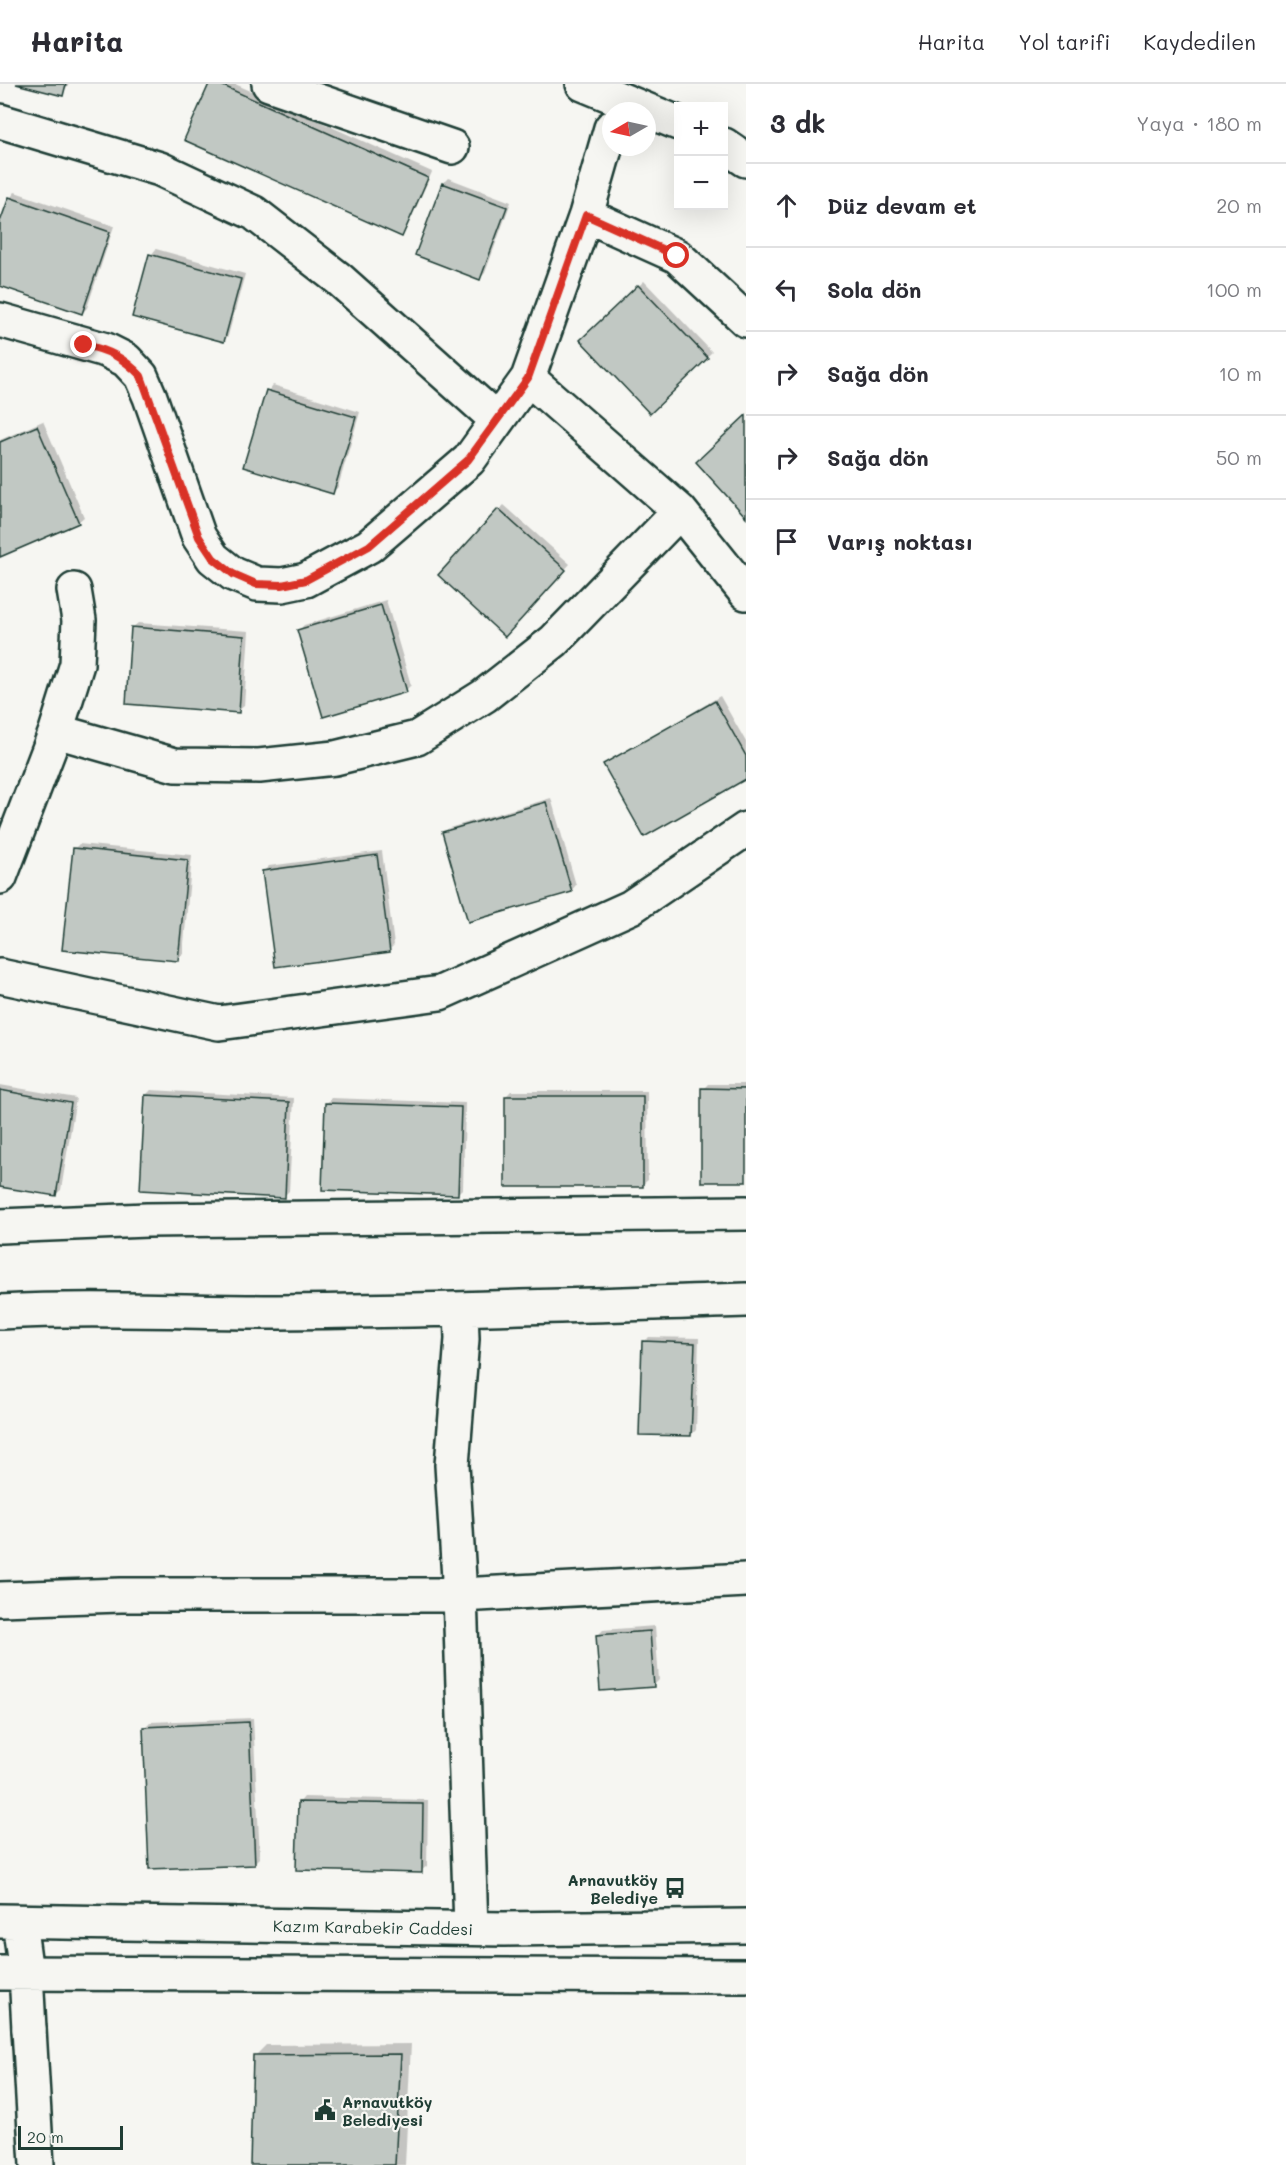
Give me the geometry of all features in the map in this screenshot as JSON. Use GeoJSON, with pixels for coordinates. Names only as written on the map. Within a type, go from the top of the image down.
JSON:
{"type":"FeatureCollection","features":[{"type":"Feature","properties":{"kind":"main road"},"geometry":{"type":"LineString","coordinates":[[269,84],[452,147]]}},
{"type":"Feature","properties":{"kind":"main road"},"geometry":{"type":"LineString","coordinates":[[583,84],[603,102]]}},
{"type":"Feature","properties":{"kind":"main road"},"geometry":{"type":"LineString","coordinates":[[656,119],[674,122]]}},
{"type":"Feature","properties":{"kind":"main road"},"geometry":{"type":"LineString","coordinates":[[0,121],[160,169],[254,213],[339,279],[498,420]]}},
{"type":"Feature","properties":{"kind":"main road"},"geometry":{"type":"LineString","coordinates":[[728,148],[746,160]]}},
{"type":"Feature","properties":{"kind":"main road"},"geometry":{"type":"LineString","coordinates":[[0,320],[106,350],[133,368],[141,376],[150,397],[199,537],[213,558],[233,574],[256,584],[282,585],[306,580],[369,546],[468,460],[528,378],[586,215],[603,156]]}},
{"type":"Feature","properties":{"kind":"main road"},"geometry":{"type":"LineString","coordinates":[[586,215],[677,256],[746,320]]}},
{"type":"Feature","properties":{"kind":"main road"},"geometry":{"type":"LineString","coordinates":[[528,378],[680,511],[746,592]]}},
{"type":"Feature","properties":{"kind":"main road"},"geometry":{"type":"LineString","coordinates":[[56,731],[175,765],[259,766],[334,758],[417,738],[484,696],[554,641],[680,511]]}},
{"type":"Feature","properties":{"kind":"main road"},"geometry":{"type":"LineString","coordinates":[[0,877],[56,731],[77,664],[79,620],[74,590]]}},
{"type":"Feature","properties":{"kind":"main road"},"geometry":{"type":"LineString","coordinates":[[0,976],[219,1023],[440,993],[631,907],[746,829]]}},
{"type":"Feature","properties":{"kind":"main road"},"geometry":{"type":"LineString","coordinates":[[0,1226],[147,1220],[323,1220],[746,1213]]}},
{"type":"Feature","properties":{"kind":"main road"},"geometry":{"type":"LineString","coordinates":[[0,1312],[74,1308],[275,1312],[746,1300]]}},
{"type":"Feature","properties":{"kind":"main road"},"geometry":{"type":"LineString","coordinates":[[461,1309],[462,1339],[452,1465],[460,1595],[471,1928]]}},
{"type":"Feature","properties":{"kind":"main road"},"geometry":{"type":"LineString","coordinates":[[0,1599],[121,1595],[460,1595],[746,1580]]}},
{"type":"Feature","properties":{"kind":"main road"},"geometry":{"type":"LineString","coordinates":[[9,1921],[13,1973],[29,2029],[38,2165]]}},
{"type":"Feature","properties":{"kind":"main road","name":"Kazım Karabekir Caddesi"},"geometry":{"type":"LineString","coordinates":[[9,1921],[471,1928],[746,1926]]}},
{"type":"Feature","properties":{"kind":"main road"},"geometry":{"type":"LineString","coordinates":[[13,1973],[746,1976]]}},
{"type":"Feature","properties":{"kind":"main road"},"geometry":{"type":"LineString","coordinates":[[29,2029],[42,2004],[72,1973]]}},
{"type":"Feature","properties":{"kind":"building"},"geometry":{"type":"Polygon","coordinates":[[[16,84],[66,84],[63,96],[16,84]]]}},
{"type":"Feature","properties":{"kind":"building"},"geometry":{"type":"Polygon","coordinates":[[[209,84],[219,84],[428,178],[402,237],[184,140],[209,84]]]}},
{"type":"Feature","properties":{"kind":"building"},"geometry":{"type":"Polygon","coordinates":[[[442,183],[507,207],[480,280],[415,255],[442,183]]]}},
{"type":"Feature","properties":{"kind":"building"},"geometry":{"type":"Polygon","coordinates":[[[9,197],[110,232],[82,314],[0,286],[0,222],[9,197]]]}},
{"type":"Feature","properties":{"kind":"building"},"geometry":{"type":"Polygon","coordinates":[[[149,254],[241,279],[224,342],[132,317],[149,254]]]}},
{"type":"Feature","properties":{"kind":"building"},"geometry":{"type":"Polygon","coordinates":[[[638,285],[708,358],[650,414],[580,340],[638,285]]]}},
{"type":"Feature","properties":{"kind":"building"},"geometry":{"type":"Polygon","coordinates":[[[266,390],[356,417],[333,494],[243,467],[266,390]]]}},
{"type":"Feature","properties":{"kind":"building"},"geometry":{"type":"Polygon","coordinates":[[[746,415],[746,517],[696,462],[746,415]]]}},
{"type":"Feature","properties":{"kind":"building"},"geometry":{"type":"Polygon","coordinates":[[[37,426],[79,523],[0,557],[0,442],[37,426]]]}},
{"type":"Feature","properties":{"kind":"building"},"geometry":{"type":"Polygon","coordinates":[[[498,509],[566,570],[505,637],[438,575],[498,509]]]}},
{"type":"Feature","properties":{"kind":"building"},"geometry":{"type":"Polygon","coordinates":[[[381,605],[407,692],[323,717],[297,630],[381,605]]]}},
{"type":"Feature","properties":{"kind":"building"},"geometry":{"type":"Polygon","coordinates":[[[131,627],[244,636],[239,713],[126,704],[131,627]]]}},
{"type":"Feature","properties":{"kind":"building"},"geometry":{"type":"Polygon","coordinates":[[[715,701],[746,756],[746,779],[644,837],[603,764],[715,701]]]}},
{"type":"Feature","properties":{"kind":"building"},"geometry":{"type":"Polygon","coordinates":[[[546,802],[572,892],[468,922],[442,832],[546,802]]]}},
{"type":"Feature","properties":{"kind":"building"},"geometry":{"type":"Polygon","coordinates":[[[73,848],[188,860],[178,961],[62,950],[73,848]]]}},
{"type":"Feature","properties":{"kind":"building"},"geometry":{"type":"Polygon","coordinates":[[[377,855],[390,952],[275,967],[262,871],[377,855]]]}},
{"type":"Feature","properties":{"kind":"building"},"geometry":{"type":"Polygon","coordinates":[[[701,1088],[746,1089],[746,1182],[701,1182],[701,1088]]]}},
{"type":"Feature","properties":{"kind":"building"},"geometry":{"type":"Polygon","coordinates":[[[0,1090],[71,1103],[56,1196],[0,1187],[0,1090]]]}},
{"type":"Feature","properties":{"kind":"building"},"geometry":{"type":"Polygon","coordinates":[[[145,1095],[289,1102],[285,1198],[140,1190],[145,1095]]]}},
{"type":"Feature","properties":{"kind":"building"},"geometry":{"type":"Polygon","coordinates":[[[505,1096],[643,1096],[643,1187],[505,1187],[505,1096]]]}},
{"type":"Feature","properties":{"kind":"building"},"geometry":{"type":"Polygon","coordinates":[[[325,1103],[461,1107],[458,1195],[322,1190],[325,1103]]]}},
{"type":"Feature","properties":{"kind":"building"},"geometry":{"type":"Polygon","coordinates":[[[642,1341],[695,1343],[691,1436],[639,1435],[642,1341]]]}},
{"type":"Feature","properties":{"kind":"building"},"geometry":{"type":"Polygon","coordinates":[[[650,1631],[654,1687],[600,1691],[596,1635],[650,1631]]]}},
{"type":"Feature","properties":{"kind":"building"},"geometry":{"type":"Polygon","coordinates":[[[249,1722],[255,1865],[149,1869],[143,1727],[249,1722]]]}},
{"type":"Feature","properties":{"kind":"building"},"geometry":{"type":"Polygon","coordinates":[[[298,1802],[423,1804],[422,1873],[296,1870],[298,1802]]]}},
{"type":"Feature","properties":{"kind":"building","name":"Arnavutköy Belediyesi"},"geometry":{"type":"Polygon","coordinates":[[[401,2054],[395,2165],[250,2165],[253,2055],[401,2054]]]}},
{"type":"Feature","properties":{"kind":"place","name":"Arnavutköy Belediye"},"geometry":{"type":"Point","coordinates":[675,1888]}},
{"type":"Feature","properties":{"kind":"place","name":"Arnavutköy Belediyesi"},"geometry":{"type":"Point","coordinates":[325,2110]}},
{"type":"Feature","properties":{"kind":"route"},"geometry":{"type":"LineString","coordinates":[[84,345],[106,350],[126,360],[141,376],[199,537],[213,558],[233,574],[256,584],[282,585],[306,580],[369,546],[468,460],[528,378],[586,215],[677,256]]}}]}
